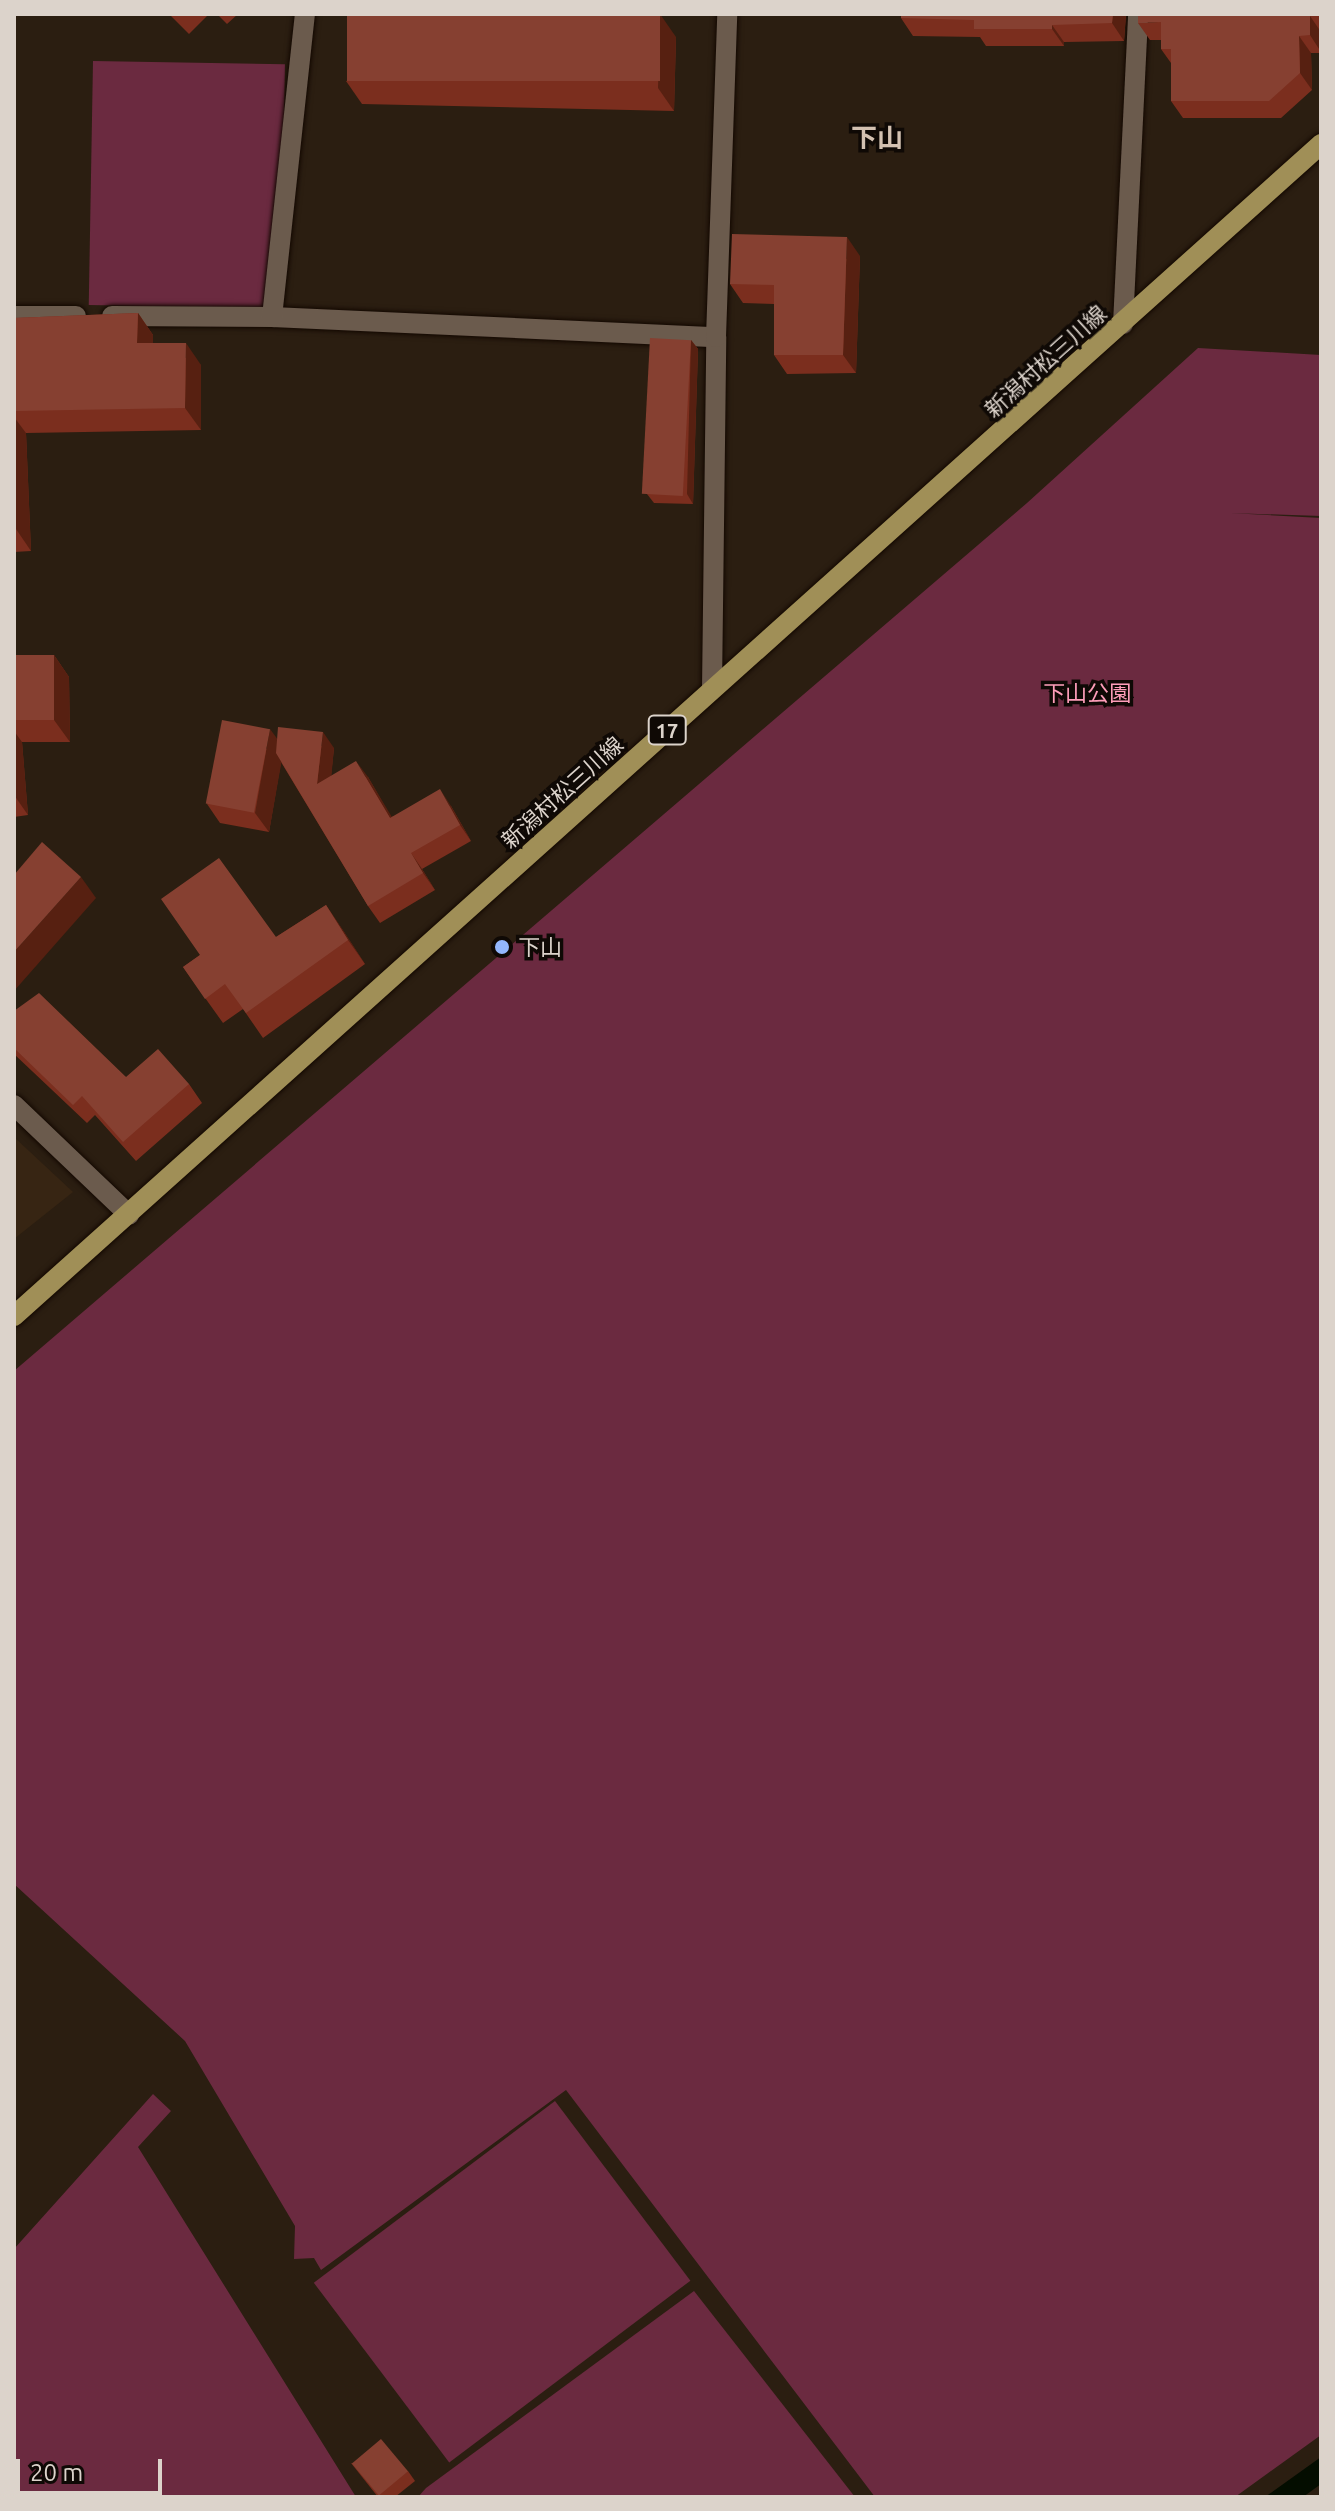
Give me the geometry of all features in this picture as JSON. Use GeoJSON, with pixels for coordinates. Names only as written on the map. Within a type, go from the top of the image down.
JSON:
{"type":"FeatureCollection","features":[{"type":"Feature","properties":{"kind":"main road","name":"新潟村松三川線"},"geometry":{"type":"LineString","coordinates":[[14,1316],[1321,144]]}},
{"type":"Feature","properties":{"kind":"street"},"geometry":{"type":"LineString","coordinates":[[272,317],[305,14]]}},
{"type":"Feature","properties":{"kind":"street"},"geometry":{"type":"LineString","coordinates":[[712,689],[716,337],[727,14]]}},
{"type":"Feature","properties":{"kind":"street"},"geometry":{"type":"LineString","coordinates":[[1123,324],[1138,14]]}},
{"type":"Feature","properties":{"kind":"street"},"geometry":{"type":"LineString","coordinates":[[14,316],[272,317],[716,337]]}},
{"type":"Feature","properties":{"kind":"street"},"geometry":{"type":"LineString","coordinates":[[14,1105],[129,1215]]}},
{"type":"Feature","properties":{"kind":"shaded area"},"geometry":{"type":"Polygon","coordinates":[[[14,1137],[73,1192],[14,1239],[14,1137]]]}},
{"type":"Feature","properties":{"kind":"shaded area"},"geometry":{"type":"Polygon","coordinates":[[[1321,2457],[1321,2484],[1303,2497],[1265,2497],[1321,2457]]]}},
{"type":"Feature","properties":{"kind":"green space"},"geometry":{"type":"Polygon","coordinates":[[[93,61],[285,64],[281,308],[89,305],[93,61]]]}},
{"type":"Feature","properties":{"kind":"green space","name":"下山公園"},"geometry":{"type":"Polygon","coordinates":[[[1198,348],[1321,355],[1321,516],[1230,513],[1321,518],[1321,2435],[1235,2497],[875,2497],[566,2090],[321,2270],[314,2258],[294,2259],[295,2226],[185,2041],[14,1884],[14,1371],[1027,503],[1198,348]]]}},
{"type":"Feature","properties":{"kind":"green space"},"geometry":{"type":"Polygon","coordinates":[[[153,2094],[171,2111],[138,2147],[356,2497],[14,2497],[14,2249],[153,2094]]]}},
{"type":"Feature","properties":{"kind":"green space"},"geometry":{"type":"Polygon","coordinates":[[[555,2101],[690,2281],[449,2462],[314,2283],[555,2101]]]}},
{"type":"Feature","properties":{"kind":"green space"},"geometry":{"type":"Polygon","coordinates":[[[694,2291],[855,2497],[418,2497],[426,2488],[694,2291]]]}},
{"type":"Feature","properties":{"kind":"building"},"geometry":{"type":"Polygon","coordinates":[[[347,14],[660,14],[660,81],[347,81],[347,14]]]}},
{"type":"Feature","properties":{"kind":"building"},"geometry":{"type":"Polygon","coordinates":[[[901,14],[1113,14],[1112,23],[1052,25],[1052,29],[974,29],[974,20],[901,18],[901,14]]]}},
{"type":"Feature","properties":{"kind":"building"},"geometry":{"type":"Polygon","coordinates":[[[1138,14],[1321,16],[1310,16],[1310,35],[1299,36],[1300,73],[1269,101],[1171,101],[1171,49],[1161,49],[1161,22],[1138,23],[1138,14]]]}},
{"type":"Feature","properties":{"kind":"building"},"geometry":{"type":"Polygon","coordinates":[[[732,234],[847,237],[843,355],[774,355],[774,285],[730,284],[732,234]]]}},
{"type":"Feature","properties":{"kind":"building"},"geometry":{"type":"Polygon","coordinates":[[[138,313],[137,343],[186,343],[185,408],[14,411],[14,318],[138,313]]]}},
{"type":"Feature","properties":{"kind":"building"},"geometry":{"type":"Polygon","coordinates":[[[650,338],[691,340],[683,496],[642,494],[650,338]]]}},
{"type":"Feature","properties":{"kind":"building"},"geometry":{"type":"Polygon","coordinates":[[[14,655],[54,655],[54,720],[14,720],[14,655]]]}},
{"type":"Feature","properties":{"kind":"building"},"geometry":{"type":"Polygon","coordinates":[[[222,720],[270,729],[254,813],[206,803],[222,720]]]}},
{"type":"Feature","properties":{"kind":"building"},"geometry":{"type":"Polygon","coordinates":[[[278,727],[323,732],[317,784],[356,761],[390,818],[440,789],[460,825],[411,853],[423,873],[368,906],[276,753],[278,727]]]}},
{"type":"Feature","properties":{"kind":"building"},"geometry":{"type":"Polygon","coordinates":[[[42,842],[81,877],[14,952],[14,875],[42,842]]]}},
{"type":"Feature","properties":{"kind":"building"},"geometry":{"type":"Polygon","coordinates":[[[219,858],[276,937],[326,905],[348,940],[246,1013],[225,984],[205,999],[183,967],[200,955],[161,899],[219,858]]]}},
{"type":"Feature","properties":{"kind":"building"},"geometry":{"type":"Polygon","coordinates":[[[39,993],[126,1077],[158,1049],[189,1084],[123,1142],[82,1096],[73,1105],[14,1048],[14,1011],[39,993]]]}},
{"type":"Feature","properties":{"kind":"building"},"geometry":{"type":"Polygon","coordinates":[[[381,2439],[408,2471],[379,2496],[352,2463],[381,2439]]]}},
{"type":"Feature","properties":{"kind":"place","name":"下山"},"geometry":{"type":"Point","coordinates":[502,947]}},
{"type":"Feature","properties":{"kind":"district","name":"下山"},"geometry":{"type":"Point","coordinates":[877,138]}}]}
